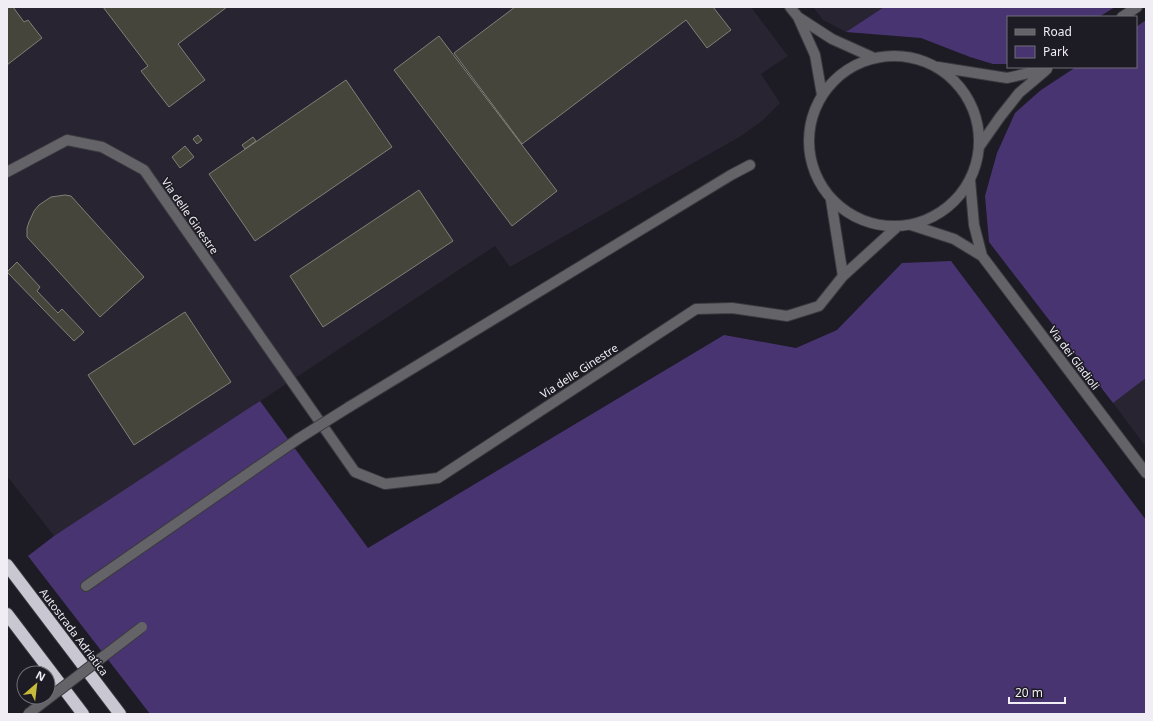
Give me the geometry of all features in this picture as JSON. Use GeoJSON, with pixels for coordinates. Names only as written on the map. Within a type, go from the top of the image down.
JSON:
{"type":"FeatureCollection","features":[{"type":"Feature","properties":{"kind":"highway","name":"Autostrada Adriatica"},"geometry":{"type":"LineString","coordinates":[[7,565],[120,714]]}},
{"type":"Feature","properties":{"kind":"highway"},"geometry":{"type":"LineString","coordinates":[[7,614],[83,714]]}},
{"type":"Feature","properties":{"kind":"street","name":"Via dei Gladioli"},"geometry":{"type":"LineString","coordinates":[[790,7],[798,17],[815,55],[822,95]]}},
{"type":"Feature","properties":{"kind":"street"},"geometry":{"type":"LineString","coordinates":[[1124,16],[1137,7]]}},
{"type":"Feature","properties":{"kind":"street","name":"Via dei Gladioli"},"geometry":{"type":"LineString","coordinates":[[798,17],[832,39],[872,57]]}},
{"type":"Feature","properties":{"kind":"street","name":"Via dei Gladioli"},"geometry":{"type":"LineString","coordinates":[[894,55],[924,60],[938,67],[961,87],[972,106],[980,135],[978,160],[966,187],[957,199],[933,217],[911,225],[881,226],[856,218],[831,200],[821,187],[809,159],[808,133],[816,104],[833,80],[845,70],[872,57],[894,55]]}},
{"type":"Feature","properties":{"kind":"street"},"geometry":{"type":"LineString","coordinates":[[938,67],[1007,78],[1048,68]]}},
{"type":"Feature","properties":{"kind":"street"},"geometry":{"type":"LineString","coordinates":[[979,148],[1000,117],[1019,93],[1048,68]]}},
{"type":"Feature","properties":{"kind":"street","name":"Via delle Ginestre"},"geometry":{"type":"LineString","coordinates":[[7,172],[67,140],[102,147],[144,170],[355,472],[385,484],[438,478],[696,309],[732,308],[787,316],[819,306],[843,276],[898,226]]}},
{"type":"Feature","properties":{"kind":"street"},"geometry":{"type":"LineString","coordinates":[[86,586],[298,439],[717,183],[750,165]]}},
{"type":"Feature","properties":{"kind":"street","name":"Via dei Gladioli"},"geometry":{"type":"LineString","coordinates":[[970,178],[974,225],[982,256]]}},
{"type":"Feature","properties":{"kind":"street"},"geometry":{"type":"LineString","coordinates":[[831,200],[843,276]]}},
{"type":"Feature","properties":{"kind":"street","name":"Via dei Gladioli"},"geometry":{"type":"LineString","coordinates":[[911,225],[954,239],[982,256],[1146,473]]}},
{"type":"Feature","properties":{"kind":"street"},"geometry":{"type":"LineString","coordinates":[[28,714],[142,627]]}},
{"type":"Feature","properties":{"kind":"shaded area"},"geometry":{"type":"Polygon","coordinates":[[[7,7],[751,7],[788,56],[761,74],[780,103],[762,121],[741,136],[510,267],[495,246],[54,536],[7,476],[7,7]]]}},
{"type":"Feature","properties":{"kind":"shaded area"},"geometry":{"type":"Polygon","coordinates":[[[813,7],[884,7],[846,32],[823,20],[813,7]]]}},
{"type":"Feature","properties":{"kind":"shaded area"},"geometry":{"type":"Polygon","coordinates":[[[1146,378],[1146,447],[1113,403],[1146,378]]]}},
{"type":"Feature","properties":{"kind":"green space"},"geometry":{"type":"Polygon","coordinates":[[[884,7],[1115,7],[1101,16],[1007,16],[1007,64],[993,64],[970,57],[921,38],[846,32],[884,7]]]}},
{"type":"Feature","properties":{"kind":"green space"},"geometry":{"type":"Polygon","coordinates":[[[1146,20],[1146,378],[1113,403],[989,242],[985,196],[997,153],[1015,113],[1041,90],[1074,68],[1137,68],[1137,26],[1146,20]]]}},
{"type":"Feature","properties":{"kind":"green space"},"geometry":{"type":"Polygon","coordinates":[[[951,261],[1146,520],[1146,714],[150,714],[28,556],[54,536],[260,401],[368,548],[724,335],[796,348],[837,330],[902,263],[951,261]]]}},
{"type":"Feature","properties":{"kind":"building"},"geometry":{"type":"Polygon","coordinates":[[[7,7],[13,7],[24,22],[28,20],[42,38],[7,65],[7,7]]]}},
{"type":"Feature","properties":{"kind":"building"},"geometry":{"type":"Polygon","coordinates":[[[103,7],[227,7],[178,44],[205,80],[169,107],[141,71],[148,66],[103,7]]]}},
{"type":"Feature","properties":{"kind":"building"},"geometry":{"type":"Polygon","coordinates":[[[515,7],[713,7],[731,30],[707,48],[686,20],[522,144],[454,53],[515,7]]]}},
{"type":"Feature","properties":{"kind":"building"},"geometry":{"type":"Polygon","coordinates":[[[439,36],[557,191],[512,226],[394,70],[439,36]]]}},
{"type":"Feature","properties":{"kind":"building"},"geometry":{"type":"Polygon","coordinates":[[[346,80],[392,147],[255,241],[209,174],[346,80]]]}},
{"type":"Feature","properties":{"kind":"building"},"geometry":{"type":"Polygon","coordinates":[[[198,135],[202,140],[197,144],[193,139],[198,135]]]}},
{"type":"Feature","properties":{"kind":"building"},"geometry":{"type":"Polygon","coordinates":[[[253,137],[256,141],[245,149],[242,145],[253,137]]]}},
{"type":"Feature","properties":{"kind":"building"},"geometry":{"type":"Polygon","coordinates":[[[185,146],[194,157],[180,168],[172,157],[185,146]]]}},
{"type":"Feature","properties":{"kind":"building"},"geometry":{"type":"Polygon","coordinates":[[[419,190],[453,241],[323,327],[290,276],[419,190]]]}},
{"type":"Feature","properties":{"kind":"building"},"geometry":{"type":"Polygon","coordinates":[[[65,195],[71,196],[144,277],[100,317],[27,237],[29,222],[34,211],[39,205],[51,197],[65,195]]]}},
{"type":"Feature","properties":{"kind":"building"},"geometry":{"type":"Polygon","coordinates":[[[17,262],[40,287],[37,291],[58,313],[62,309],[84,332],[74,341],[7,272],[17,262]]]}},
{"type":"Feature","properties":{"kind":"building"},"geometry":{"type":"Polygon","coordinates":[[[185,312],[231,382],[134,445],[88,375],[185,312]]]}}]}
